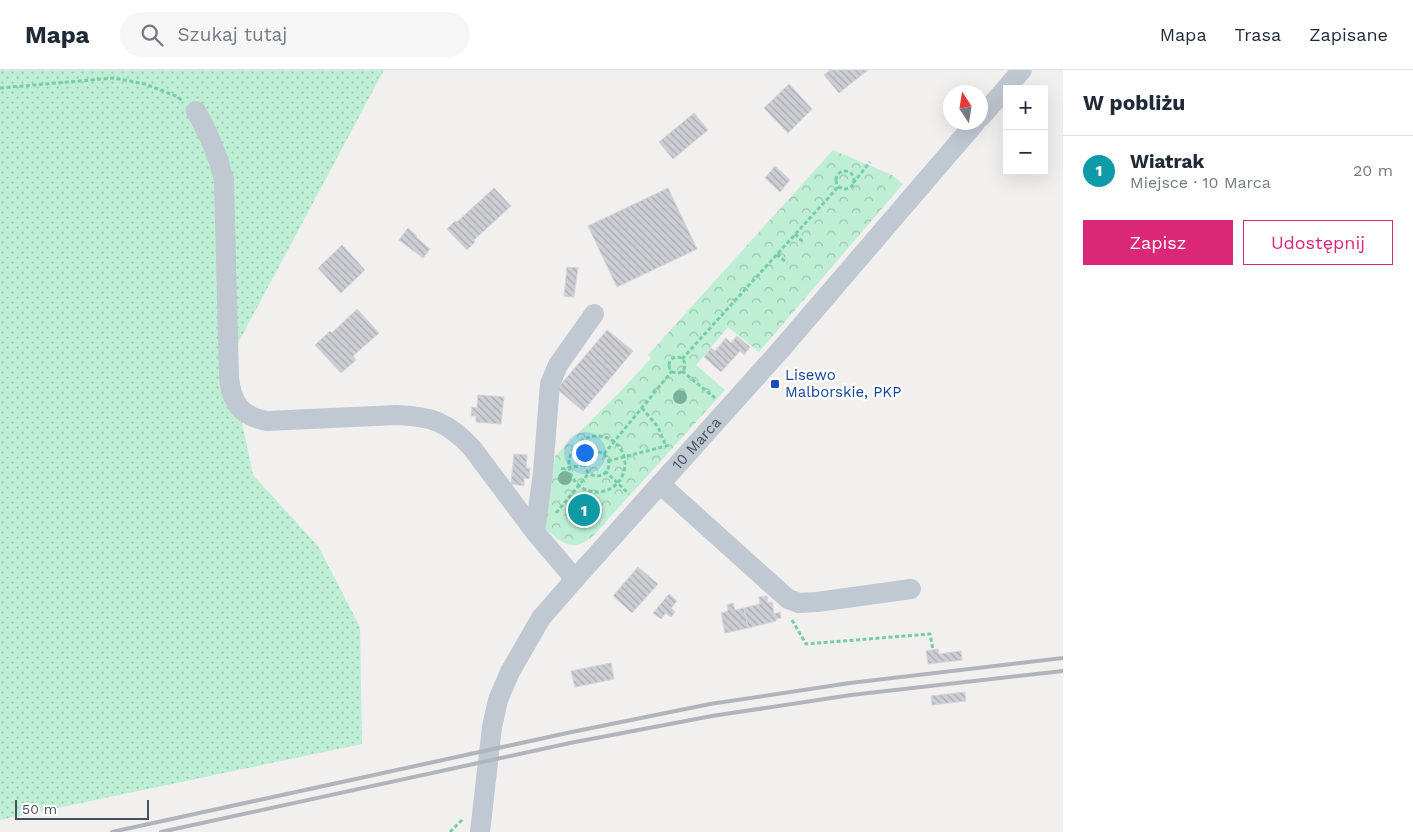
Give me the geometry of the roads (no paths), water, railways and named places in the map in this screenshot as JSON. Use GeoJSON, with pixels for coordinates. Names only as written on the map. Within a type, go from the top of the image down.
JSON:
{"type":"FeatureCollection","features":[{"type":"Feature","properties":{"kind":"street"},"geometry":{"type":"LineString","coordinates":[[988,108],[1022,70]]}},
{"type":"Feature","properties":{"kind":"street"},"geometry":{"type":"LineString","coordinates":[[196,111],[220,163],[224,180],[229,378],[230,392],[237,406],[256,419],[267,421],[396,414],[430,418],[445,424],[472,448],[535,532],[574,579]]}},
{"type":"Feature","properties":{"kind":"street","name":"10 Marca"},"geometry":{"type":"LineString","coordinates":[[480,832],[492,727],[498,700],[510,672],[541,618],[783,347],[969,130]]}},
{"type":"Feature","properties":{"kind":"street"},"geometry":{"type":"LineString","coordinates":[[535,532],[543,472],[550,384],[558,365],[594,314]]}},
{"type":"Feature","properties":{"kind":"street"},"geometry":{"type":"LineString","coordinates":[[660,484],[788,599],[799,603],[817,602],[911,589]]}},
{"type":"Feature","properties":{"kind":"railway"},"geometry":{"type":"LineString","coordinates":[[112,832],[567,733],[710,704],[850,683],[1063,658]]}},
{"type":"Feature","properties":{"kind":"railway"},"geometry":{"type":"LineString","coordinates":[[161,832],[570,743],[712,716],[851,695],[1063,671]]}},
{"type":"Feature","properties":{"kind":"place","name":"Lisewo Malborskie, PKP"},"geometry":{"type":"Point","coordinates":[775,384]}},
{"type":"Feature","properties":{"kind":"place","name":"Wiatrak"},"geometry":{"type":"Point","coordinates":[584,510]}}]}
